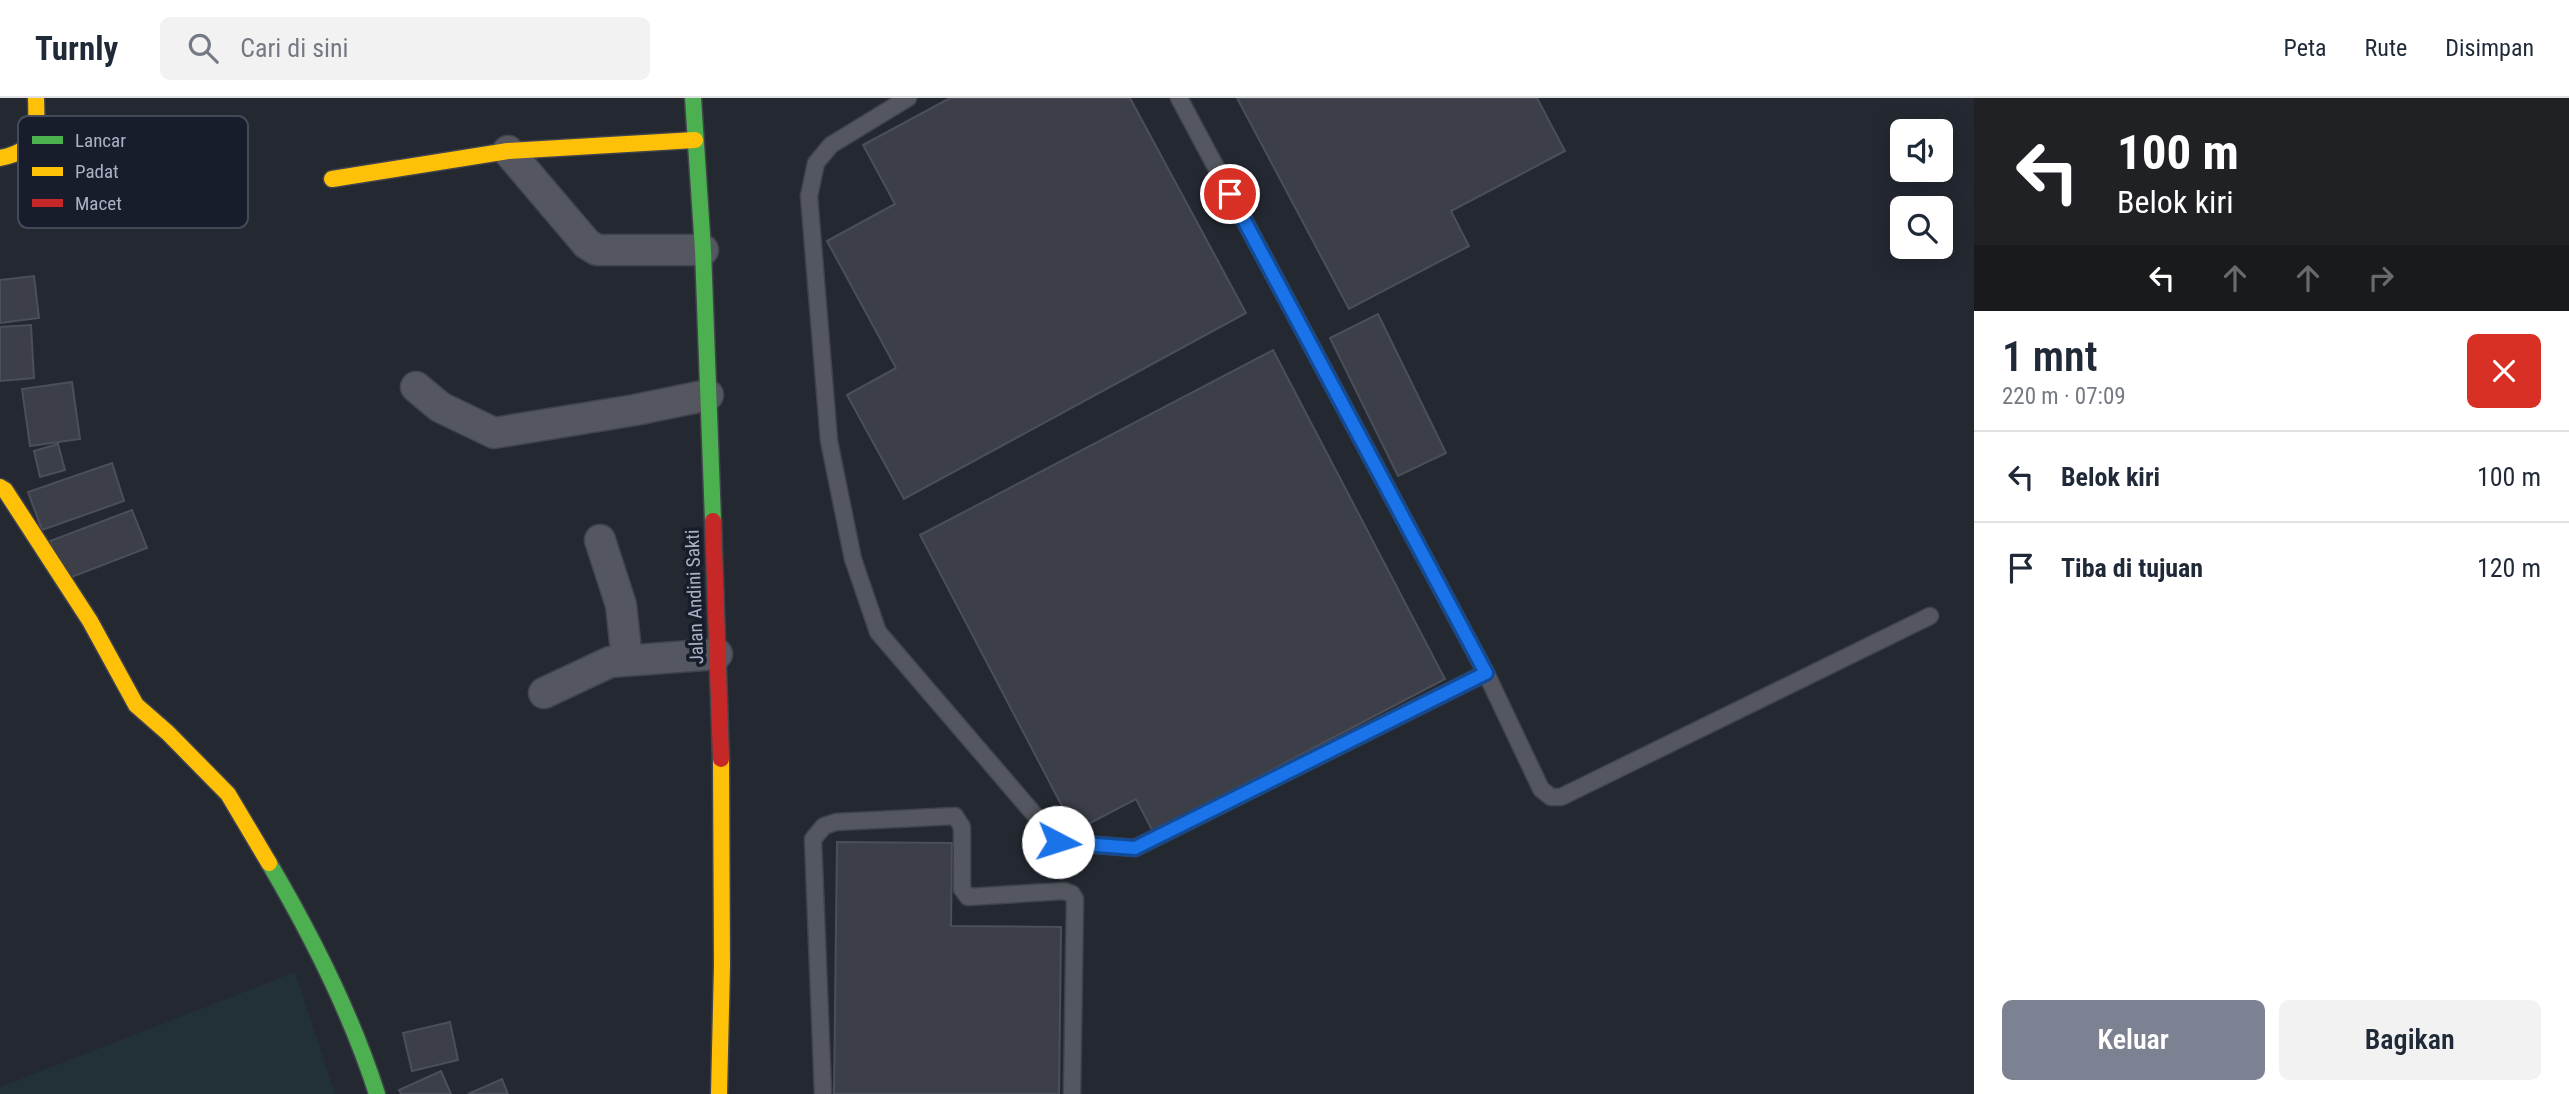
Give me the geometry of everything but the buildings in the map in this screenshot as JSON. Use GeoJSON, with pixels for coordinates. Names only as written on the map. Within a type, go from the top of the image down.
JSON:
{"type":"FeatureCollection","features":[{"type":"Feature","properties":{"kind":"street"},"geometry":{"type":"LineString","coordinates":[[36,98],[36,116]]}},
{"type":"Feature","properties":{"kind":"street","name":"Jalan Andini Sakti"},"geometry":{"type":"LineString","coordinates":[[693,98],[703,250],[721,759],[722,966],[719,1094]]}},
{"type":"Feature","properties":{"kind":"street"},"geometry":{"type":"LineString","coordinates":[[332,179],[508,151],[695,140]]}},
{"type":"Feature","properties":{"kind":"street"},"geometry":{"type":"LineString","coordinates":[[508,151],[587,244],[597,250],[703,250]]}},
{"type":"Feature","properties":{"kind":"street"},"geometry":{"type":"LineString","coordinates":[[0,158],[18,154]]}},
{"type":"Feature","properties":{"kind":"street"},"geometry":{"type":"LineString","coordinates":[[416,387],[440,407],[494,433],[708,395]]}},
{"type":"Feature","properties":{"kind":"street"},"geometry":{"type":"LineString","coordinates":[[0,488],[5,490],[23,516],[90,621],[136,705],[168,733],[228,794],[304,922],[365,1058],[377,1094]]}},
{"type":"Feature","properties":{"kind":"street"},"geometry":{"type":"LineString","coordinates":[[600,540],[621,605],[627,660]]}},
{"type":"Feature","properties":{"kind":"street"},"geometry":{"type":"LineString","coordinates":[[544,693],[610,662],[717,654]]}},
{"type":"Feature","properties":{"kind":"lane"},"geometry":{"type":"LineString","coordinates":[[908,98],[831,145],[816,163],[809,196],[829,441],[853,559],[878,632],[1058,842],[1135,848],[1486,673]]}},
{"type":"Feature","properties":{"kind":"lane"},"geometry":{"type":"LineString","coordinates":[[1179,98],[1486,673],[1541,789],[1551,797],[1561,797],[1930,616]]}},
{"type":"Feature","properties":{"kind":"lane"},"geometry":{"type":"LineString","coordinates":[[823,1094],[813,839],[824,826],[836,822],[955,816],[962,827],[962,889],[968,897],[1065,891],[1072,894],[1075,900],[1072,1094]]}},
{"type":"Feature","properties":{"kind":"shaded area"},"geometry":{"type":"Polygon","coordinates":[[[295,972],[335,1094],[0,1094],[0,1087],[295,972]]]}},
{"type":"Feature","properties":{"kind":"traffic: fast"},"geometry":{"type":"LineString","coordinates":[[693,98],[703,250],[713,521]]}},
{"type":"Feature","properties":{"kind":"traffic: fast"},"geometry":{"type":"LineString","coordinates":[[269,863],[329,976],[355,1034],[377,1094]]}},
{"type":"Feature","properties":{"kind":"traffic: slow"},"geometry":{"type":"LineString","coordinates":[[36,98],[36,116]]}},
{"type":"Feature","properties":{"kind":"traffic: slow"},"geometry":{"type":"LineString","coordinates":[[332,179],[508,151],[695,140]]}},
{"type":"Feature","properties":{"kind":"traffic: slow"},"geometry":{"type":"LineString","coordinates":[[0,158],[18,152]]}},
{"type":"Feature","properties":{"kind":"traffic: slow"},"geometry":{"type":"LineString","coordinates":[[0,487],[5,490],[90,621],[136,705],[168,733],[228,794],[269,863]]}},
{"type":"Feature","properties":{"kind":"traffic: slow"},"geometry":{"type":"LineString","coordinates":[[719,1094],[722,966],[721,759]]}},
{"type":"Feature","properties":{"kind":"traffic: jam"},"geometry":{"type":"LineString","coordinates":[[713,521],[721,759]]}},
{"type":"Feature","properties":{"kind":"route"},"geometry":{"type":"LineString","coordinates":[[1058,842],[1135,848],[1486,673],[1230,194]]}}]}
